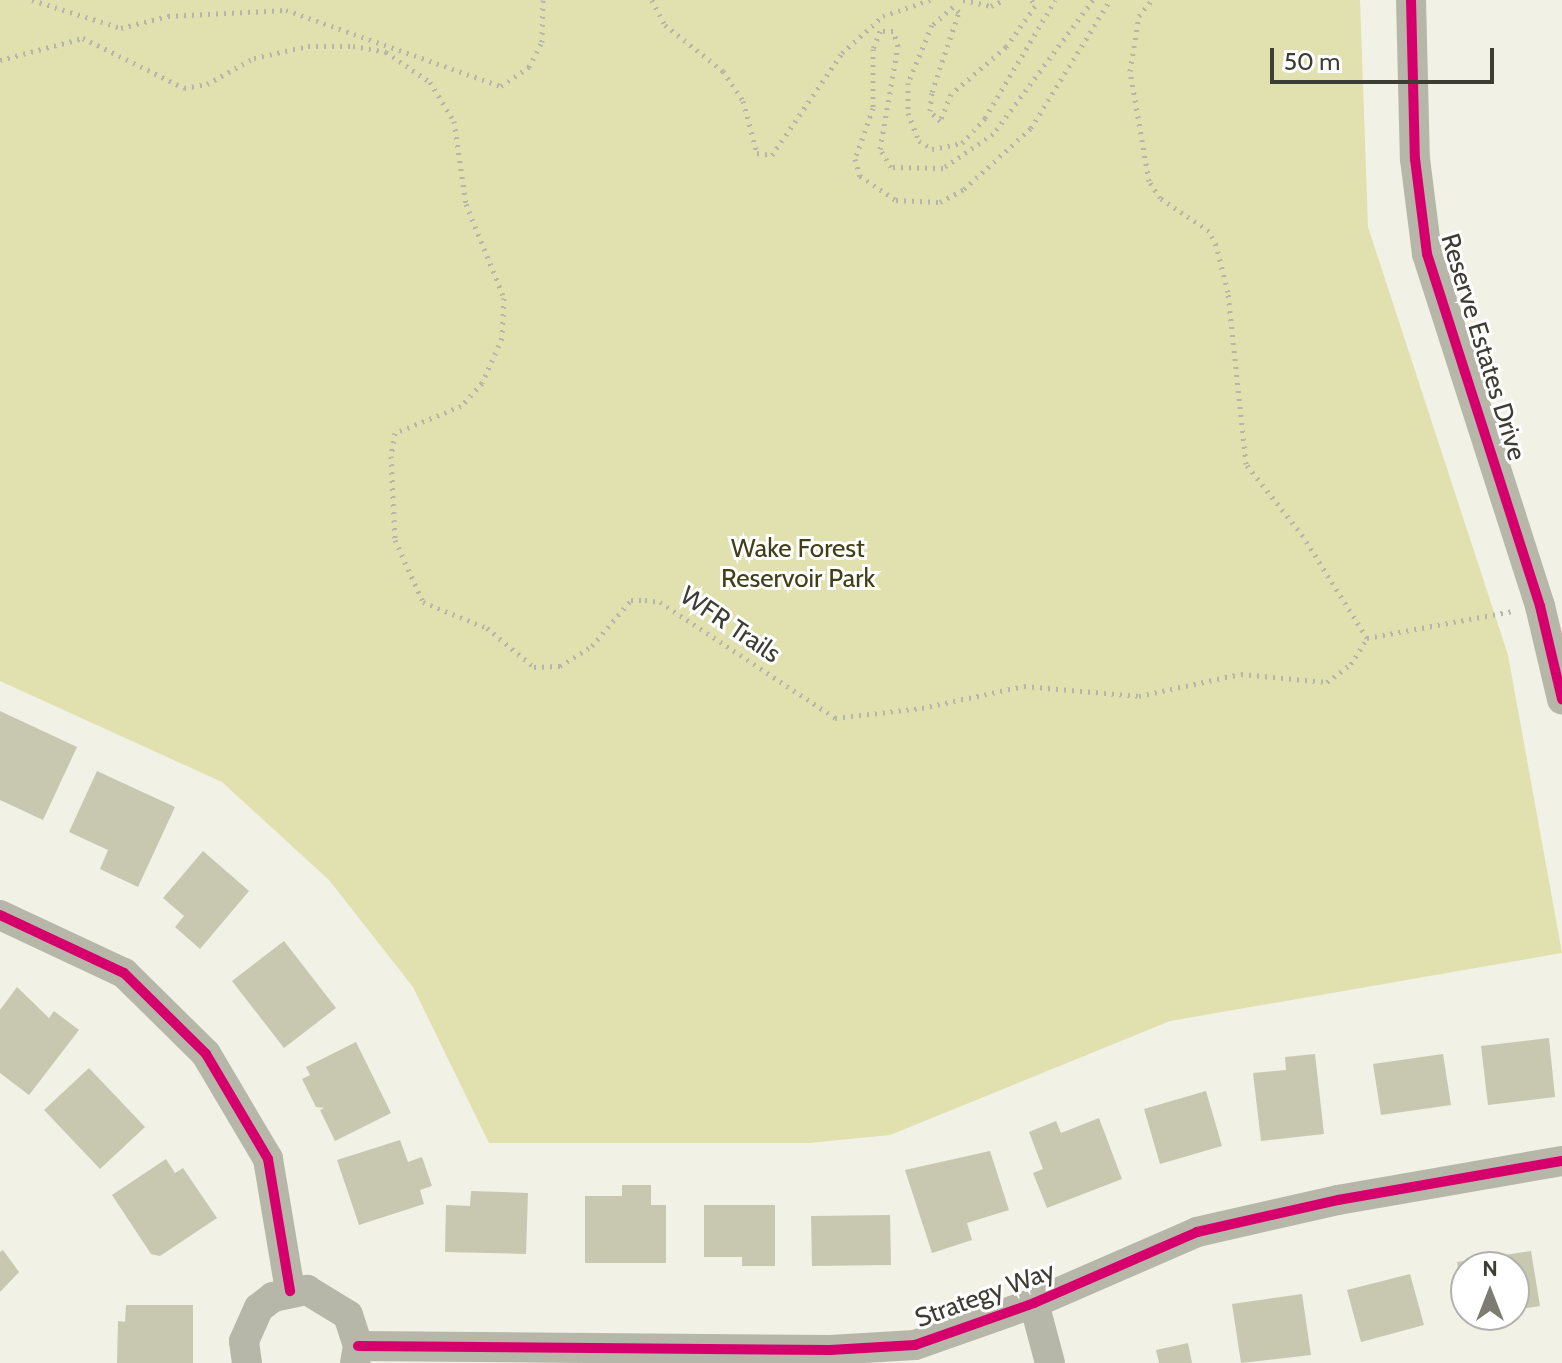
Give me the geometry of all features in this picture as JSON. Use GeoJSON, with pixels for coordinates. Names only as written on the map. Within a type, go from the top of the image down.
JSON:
{"type":"FeatureCollection","features":[{"type":"Feature","properties":{"kind":"street","name":"Reserve Estates Drive"},"geometry":{"type":"LineString","coordinates":[[1411,0],[1415,159],[1427,254],[1540,606],[1562,699]]}},
{"type":"Feature","properties":{"kind":"street"},"geometry":{"type":"LineString","coordinates":[[0,915],[124,973],[206,1054],[268,1159],[290,1291]]}},
{"type":"Feature","properties":{"kind":"street","name":"Strategy Way"},"geometry":{"type":"LineString","coordinates":[[356,1355],[700,1357],[915,1345],[1034,1303],[1197,1232],[1338,1200],[1562,1161]]}},
{"type":"Feature","properties":{"kind":"street"},"geometry":{"type":"LineString","coordinates":[[247,1363],[248,1324],[273,1297],[290,1291],[307,1290],[337,1303],[355,1330],[356,1355]]}},
{"type":"Feature","properties":{"kind":"street"},"geometry":{"type":"LineString","coordinates":[[1034,1303],[1050,1363]]}},
{"type":"Feature","properties":{"kind":"path"},"geometry":{"type":"LineString","coordinates":[[32,0],[121,28],[168,16],[286,10],[501,86],[529,67],[542,42],[543,0]]}},
{"type":"Feature","properties":{"kind":"path"},"geometry":{"type":"LineString","coordinates":[[652,0],[665,25],[723,71],[743,101],[757,153],[772,155],[842,53],[883,16],[930,0]]}},
{"type":"Feature","properties":{"kind":"path"},"geometry":{"type":"LineString","coordinates":[[963,0],[991,6],[1004,0]]}},
{"type":"Feature","properties":{"kind":"path"},"geometry":{"type":"LineString","coordinates":[[1032,0],[1035,6],[1006,47],[951,94],[940,121],[930,111],[932,92],[959,12],[953,7],[932,25],[908,83],[908,113],[919,141],[932,149],[962,143],[985,118],[1055,0]]}},
{"type":"Feature","properties":{"kind":"path"},"geometry":{"type":"LineString","coordinates":[[1093,0],[993,134],[943,168],[891,167],[880,149],[898,46],[893,31],[880,31],[873,49],[873,108],[855,159],[860,176],[896,200],[940,202],[964,189],[1031,128],[1110,0]]}},
{"type":"Feature","properties":{"kind":"path"},"geometry":{"type":"LineString","coordinates":[[1152,0],[1139,16],[1130,71],[1149,181],[1160,198],[1209,231],[1216,245],[1228,292],[1246,464],[1303,536],[1367,638],[1540,606]]}},
{"type":"Feature","properties":{"kind":"green space","name":"Wake Forest Reservoir Park"},"geometry":{"type":"Polygon","coordinates":[[[0,0],[1360,0],[1368,227],[1508,655],[1562,953],[1170,1021],[890,1135],[809,1143],[489,1143],[413,987],[329,880],[222,782],[0,681],[0,0]]]}},
{"type":"Feature","properties":{"kind":"building"},"geometry":{"type":"Polygon","coordinates":[[[0,711],[77,747],[43,820],[0,800],[0,711]]]}},
{"type":"Feature","properties":{"kind":"building"},"geometry":{"type":"Polygon","coordinates":[[[97,771],[175,807],[138,887],[100,869],[108,850],[69,832],[97,771]]]}},
{"type":"Feature","properties":{"kind":"building"},"geometry":{"type":"Polygon","coordinates":[[[203,851],[249,891],[200,949],[175,927],[184,916],[163,898],[203,851]]]}},
{"type":"Feature","properties":{"kind":"building"},"geometry":{"type":"Polygon","coordinates":[[[284,941],[336,1008],[284,1048],[232,981],[284,941]]]}},
{"type":"Feature","properties":{"kind":"building"},"geometry":{"type":"Polygon","coordinates":[[[17,987],[49,1018],[54,1011],[79,1030],[29,1095],[0,1073],[0,1010],[17,987]]]}},
{"type":"Feature","properties":{"kind":"building"},"geometry":{"type":"Polygon","coordinates":[[[1549,1038],[1555,1097],[1488,1105],[1481,1046],[1549,1038]]]}},
{"type":"Feature","properties":{"kind":"building"},"geometry":{"type":"Polygon","coordinates":[[[356,1042],[391,1113],[335,1141],[320,1110],[324,1108],[316,1107],[302,1079],[310,1075],[306,1067],[356,1042]]]}},
{"type":"Feature","properties":{"kind":"building"},"geometry":{"type":"Polygon","coordinates":[[[1315,1054],[1324,1134],[1261,1141],[1253,1073],[1286,1070],[1285,1057],[1315,1054]]]}},
{"type":"Feature","properties":{"kind":"building"},"geometry":{"type":"Polygon","coordinates":[[[1443,1054],[1451,1105],[1381,1115],[1373,1064],[1443,1054]]]}},
{"type":"Feature","properties":{"kind":"building"},"geometry":{"type":"Polygon","coordinates":[[[89,1068],[145,1127],[100,1169],[44,1110],[89,1068]]]}},
{"type":"Feature","properties":{"kind":"building"},"geometry":{"type":"Polygon","coordinates":[[[1206,1091],[1222,1146],[1160,1164],[1144,1109],[1206,1091]]]}},
{"type":"Feature","properties":{"kind":"building"},"geometry":{"type":"Polygon","coordinates":[[[1099,1118],[1122,1179],[1047,1208],[1033,1173],[1043,1169],[1029,1132],[1056,1121],[1061,1133],[1099,1118]]]}},
{"type":"Feature","properties":{"kind":"building"},"geometry":{"type":"Polygon","coordinates":[[[400,1140],[408,1162],[422,1157],[432,1186],[420,1190],[424,1204],[359,1225],[337,1160],[400,1140]]]}},
{"type":"Feature","properties":{"kind":"building"},"geometry":{"type":"Polygon","coordinates":[[[990,1151],[1009,1210],[967,1223],[972,1240],[932,1253],[905,1170],[990,1151]]]}},
{"type":"Feature","properties":{"kind":"building"},"geometry":{"type":"Polygon","coordinates":[[[166,1159],[175,1173],[183,1168],[217,1218],[160,1256],[151,1254],[112,1195],[166,1159]]]}},
{"type":"Feature","properties":{"kind":"building"},"geometry":{"type":"Polygon","coordinates":[[[622,1185],[651,1185],[651,1205],[666,1205],[666,1263],[585,1263],[585,1196],[622,1196],[622,1185]]]}},
{"type":"Feature","properties":{"kind":"building"},"geometry":{"type":"Polygon","coordinates":[[[471,1191],[528,1193],[526,1254],[445,1252],[446,1205],[470,1206],[471,1191]]]}},
{"type":"Feature","properties":{"kind":"building"},"geometry":{"type":"Polygon","coordinates":[[[704,1205],[775,1205],[775,1266],[742,1266],[742,1257],[704,1257],[704,1205]]]}},
{"type":"Feature","properties":{"kind":"building"},"geometry":{"type":"Polygon","coordinates":[[[890,1215],[891,1265],[812,1266],[811,1216],[890,1215]]]}},
{"type":"Feature","properties":{"kind":"building"},"geometry":{"type":"Polygon","coordinates":[[[3,1250],[19,1272],[0,1292],[0,1252],[3,1250]]]}},
{"type":"Feature","properties":{"kind":"building"},"geometry":{"type":"Polygon","coordinates":[[[1530,1251],[1540,1306],[1530,1308],[1530,1251]]]}},
{"type":"Feature","properties":{"kind":"building"},"geometry":{"type":"Polygon","coordinates":[[[1410,1274],[1424,1325],[1361,1342],[1347,1290],[1410,1274]]]}},
{"type":"Feature","properties":{"kind":"building"},"geometry":{"type":"Polygon","coordinates":[[[1302,1294],[1311,1355],[1241,1363],[1232,1304],[1302,1294]]]}},
{"type":"Feature","properties":{"kind":"building"},"geometry":{"type":"Polygon","coordinates":[[[126,1305],[193,1305],[193,1363],[117,1363],[118,1321],[125,1322],[126,1305]]]}},
{"type":"Feature","properties":{"kind":"building"},"geometry":{"type":"Polygon","coordinates":[[[1188,1343],[1192,1363],[1159,1363],[1156,1350],[1188,1343]]]}},
{"type":"Feature","properties":{"kind":"cycle path"},"geometry":{"type":"LineString","coordinates":[[1411,0],[1415,159],[1427,254],[1540,606],[1562,699]]}},
{"type":"Feature","properties":{"kind":"cycle path"},"geometry":{"type":"LineString","coordinates":[[0,915],[124,973],[206,1054],[268,1159],[290,1291]]}},
{"type":"Feature","properties":{"kind":"cycle path"},"geometry":{"type":"LineString","coordinates":[[358,1346],[830,1350],[915,1345],[1034,1303],[1197,1232],[1338,1200],[1562,1161]]}}]}
